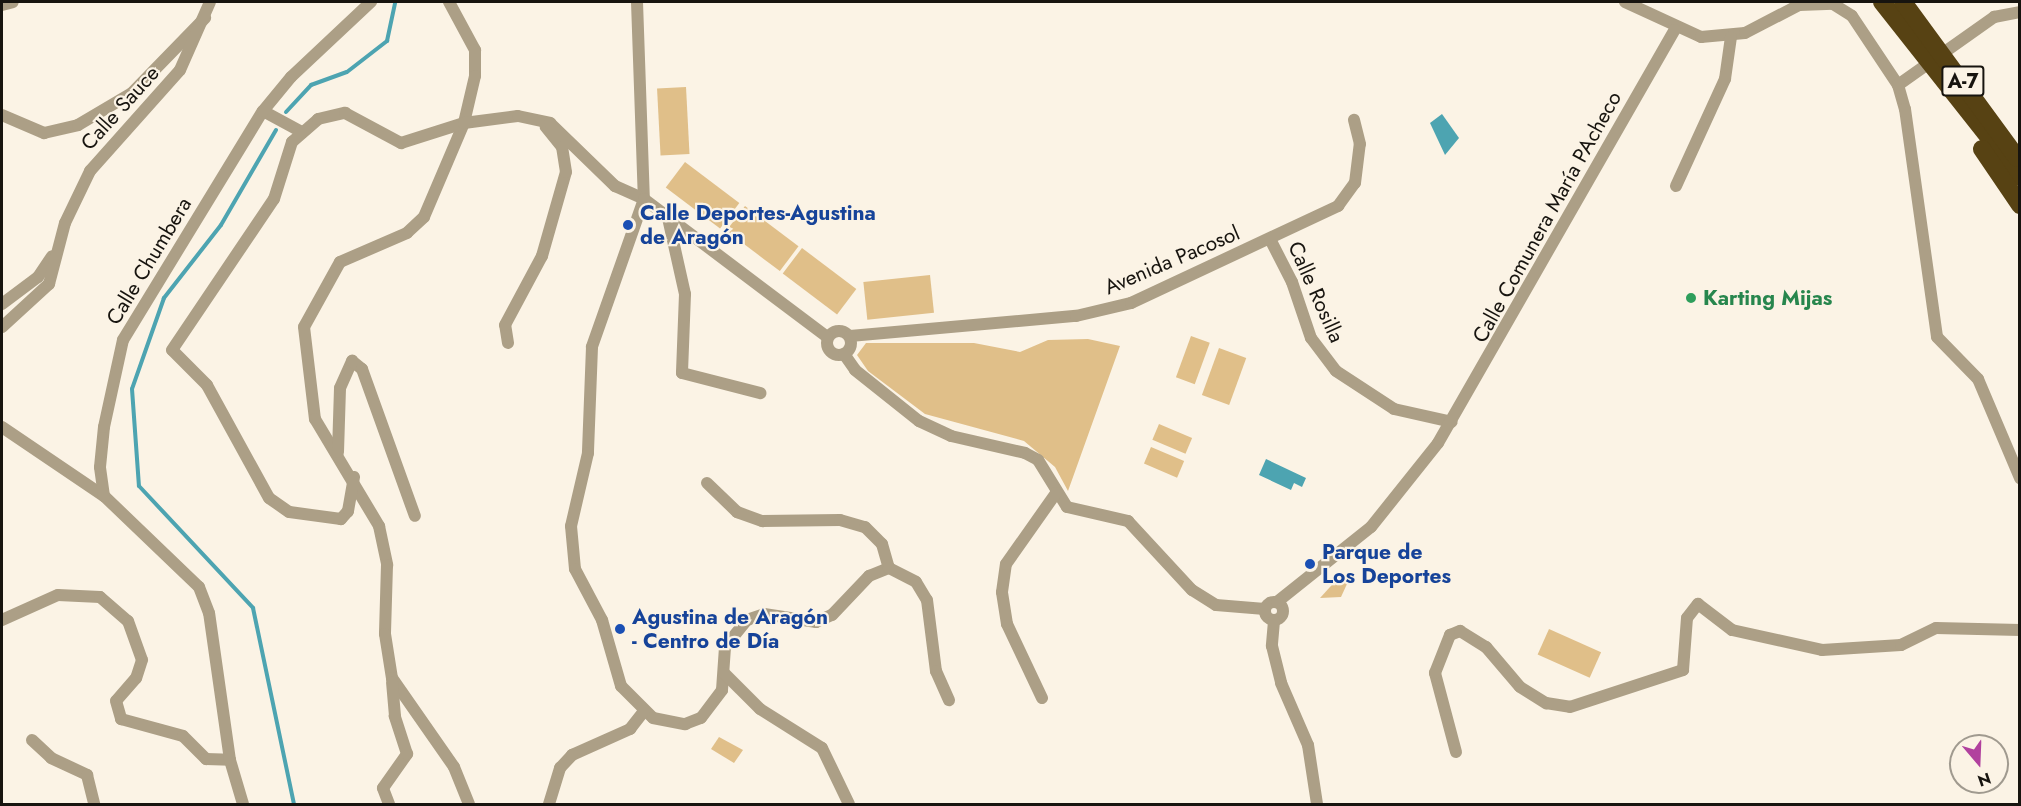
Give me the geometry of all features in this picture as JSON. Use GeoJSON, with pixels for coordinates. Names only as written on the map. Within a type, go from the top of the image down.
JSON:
{"type":"FeatureCollection","features":[{"type":"Feature","properties":{"kind":"highway"},"geometry":{"type":"LineString","coordinates":[[1882,2],[1947,88],[2019,177]]}},
{"type":"Feature","properties":{"kind":"highway","name":"A-7"},"geometry":{"type":"LineString","coordinates":[[1903,2],[2019,162]]}},
{"type":"Feature","properties":{"kind":"highway"},"geometry":{"type":"LineString","coordinates":[[1947,88],[2019,206]]}},
{"type":"Feature","properties":{"kind":"street"},"geometry":{"type":"LineString","coordinates":[[2,5],[13,2]]}},
{"type":"Feature","properties":{"kind":"street","name":"Calle Sauce"},"geometry":{"type":"LineString","coordinates":[[2,327],[49,284],[58,248],[90,171],[180,70],[206,18],[210,2]]}},
{"type":"Feature","properties":{"kind":"street","name":"Calle Chumbera"},"geometry":{"type":"LineString","coordinates":[[104,496],[99,480],[104,427],[123,340],[263,111],[291,77],[371,2]]}},
{"type":"Feature","properties":{"kind":"street"},"geometry":{"type":"LineString","coordinates":[[388,804],[382,788],[407,754],[395,716],[385,634],[387,565],[379,526],[354,477],[315,419],[304,327],[340,262],[407,233],[424,218],[464,123],[475,50],[449,2]]}},
{"type":"Feature","properties":{"kind":"street"},"geometry":{"type":"LineString","coordinates":[[636,2],[644,199],[592,347],[586,383],[588,453],[571,536],[575,570],[602,620],[621,686],[644,711],[668,723],[701,718],[713,708],[724,673],[725,647],[747,620],[764,614],[816,622],[831,615],[868,576],[889,568]]}},
{"type":"Feature","properties":{"kind":"street"},"geometry":{"type":"LineString","coordinates":[[1625,2],[1675,30],[1701,37],[1731,36],[1799,5],[1833,4],[1852,15],[1903,82],[1932,322],[1943,348],[1978,379],[2019,478]]}},
{"type":"Feature","properties":{"kind":"street"},"geometry":{"type":"LineString","coordinates":[[1903,82],[1994,17],[2019,12]]}},
{"type":"Feature","properties":{"kind":"street"},"geometry":{"type":"LineString","coordinates":[[2,115],[44,133],[78,124],[132,93],[206,18]]}},
{"type":"Feature","properties":{"kind":"street","name":"Calle Comunera María PAcheco"},"geometry":{"type":"LineString","coordinates":[[1265,609],[1278,602],[1371,527],[1452,422],[1675,30]]}},
{"type":"Feature","properties":{"kind":"street"},"geometry":{"type":"LineString","coordinates":[[1676,186],[1725,79],[1731,36]]}},
{"type":"Feature","properties":{"kind":"street"},"geometry":{"type":"LineString","coordinates":[[263,111],[300,131]]}},
{"type":"Feature","properties":{"kind":"street"},"geometry":{"type":"LineString","coordinates":[[354,477],[348,511],[341,519],[321,519],[289,512],[269,498],[207,386],[172,345],[274,199],[280,171],[300,131],[318,119],[345,113],[400,143],[464,123],[537,118],[571,139],[615,186],[644,199],[827,338],[832,354],[844,354]]}},
{"type":"Feature","properties":{"kind":"street"},"geometry":{"type":"LineString","coordinates":[[508,342],[505,325],[542,256],[566,172],[562,147],[537,118]]}},
{"type":"Feature","properties":{"kind":"street","name":"Avenida Pacosol"},"geometry":{"type":"LineString","coordinates":[[827,338],[838,330],[849,336],[1101,311],[1270,239],[1338,206],[1355,183],[1360,144],[1354,120]]}},
{"type":"Feature","properties":{"kind":"street"},"geometry":{"type":"LineString","coordinates":[[668,218],[685,294],[682,374],[760,393]]}},
{"type":"Feature","properties":{"kind":"street","name":"Calle Rosilla"},"geometry":{"type":"LineString","coordinates":[[1270,239],[1292,282],[1311,338],[1336,372],[1394,409],[1452,422]]}},
{"type":"Feature","properties":{"kind":"street"},"geometry":{"type":"LineString","coordinates":[[2,304],[38,277],[58,248]]}},
{"type":"Feature","properties":{"kind":"street"},"geometry":{"type":"LineString","coordinates":[[844,354],[849,336]]}},
{"type":"Feature","properties":{"kind":"street"},"geometry":{"type":"LineString","coordinates":[[844,354],[855,369],[919,421],[1038,460],[1056,493],[1076,512],[1128,521],[1192,591],[1216,605],[1265,609],[1274,621],[1272,646],[1281,683],[1308,746],[1317,804]]}},
{"type":"Feature","properties":{"kind":"street"},"geometry":{"type":"LineString","coordinates":[[338,452],[340,388],[352,361],[362,369],[415,516]]}},
{"type":"Feature","properties":{"kind":"street"},"geometry":{"type":"LineString","coordinates":[[2,427],[104,496],[199,587],[209,613],[230,760],[243,804]]}},
{"type":"Feature","properties":{"kind":"street"},"geometry":{"type":"LineString","coordinates":[[707,483],[737,512],[762,521],[840,520],[865,527],[882,544],[889,568],[915,582],[927,600],[936,671],[949,700]]}},
{"type":"Feature","properties":{"kind":"street"},"geometry":{"type":"LineString","coordinates":[[1042,698],[1007,624],[1002,592],[1006,564],[1056,493]]}},
{"type":"Feature","properties":{"kind":"street"},"geometry":{"type":"LineString","coordinates":[[2,620],[58,595],[100,597],[128,621],[142,660],[136,678],[116,701],[121,719],[183,736],[206,759],[230,760]]}},
{"type":"Feature","properties":{"kind":"street"},"geometry":{"type":"LineString","coordinates":[[1274,621],[1283,613],[1278,602]]}},
{"type":"Feature","properties":{"kind":"street"},"geometry":{"type":"LineString","coordinates":[[1456,752],[1435,673],[1450,635],[1460,631],[1486,647],[1520,687],[1546,703],[1570,707],[1683,670],[1687,618],[1698,604],[1732,630],[1822,650],[1901,645],[1936,628],[2019,630]]}},
{"type":"Feature","properties":{"kind":"street"},"geometry":{"type":"LineString","coordinates":[[724,673],[760,709],[822,748],[849,804]]}},
{"type":"Feature","properties":{"kind":"street"},"geometry":{"type":"LineString","coordinates":[[392,678],[410,708],[454,767],[469,804]]}},
{"type":"Feature","properties":{"kind":"street"},"geometry":{"type":"LineString","coordinates":[[395,716],[410,708]]}},
{"type":"Feature","properties":{"kind":"street"},"geometry":{"type":"LineString","coordinates":[[549,804],[560,768],[572,755],[630,729],[644,711]]}},
{"type":"Feature","properties":{"kind":"street"},"geometry":{"type":"LineString","coordinates":[[32,740],[51,758],[87,775],[94,804]]}},
{"type":"Feature","properties":{"kind":"shaded area"},"geometry":{"type":"Polygon","coordinates":[[[686,87],[690,154],[661,155],[657,89],[686,87]]]}},
{"type":"Feature","properties":{"kind":"shaded area"},"geometry":{"type":"Polygon","coordinates":[[[685,162],[739,203],[720,228],[666,188],[685,162]]]}},
{"type":"Feature","properties":{"kind":"shaded area"},"geometry":{"type":"Polygon","coordinates":[[[745,206],[799,246],[780,271],[726,231],[745,206]]]}},
{"type":"Feature","properties":{"kind":"shaded area"},"geometry":{"type":"Polygon","coordinates":[[[802,248],[856,289],[837,314],[783,274],[802,248]]]}},
{"type":"Feature","properties":{"kind":"shaded area"},"geometry":{"type":"Polygon","coordinates":[[[930,275],[934,313],[867,320],[863,282],[930,275]]]}},
{"type":"Feature","properties":{"kind":"shaded area"},"geometry":{"type":"Polygon","coordinates":[[[1191,336],[1210,343],[1195,384],[1176,377],[1191,336]]]}},
{"type":"Feature","properties":{"kind":"shaded area"},"geometry":{"type":"Polygon","coordinates":[[[1088,339],[1120,346],[1068,491],[1055,467],[1024,441],[925,414],[868,371],[857,355],[866,343],[974,343],[1020,352],[1048,340],[1088,339]]]}},
{"type":"Feature","properties":{"kind":"shaded area"},"geometry":{"type":"Polygon","coordinates":[[[1219,348],[1246,358],[1229,405],[1202,395],[1219,348]]]}},
{"type":"Feature","properties":{"kind":"shaded area"},"geometry":{"type":"Polygon","coordinates":[[[1159,424],[1192,438],[1185,454],[1152,440],[1159,424]]]}},
{"type":"Feature","properties":{"kind":"shaded area"},"geometry":{"type":"Polygon","coordinates":[[[1151,447],[1184,461],[1177,478],[1144,464],[1151,447]]]}},
{"type":"Feature","properties":{"kind":"shaded area"},"geometry":{"type":"Polygon","coordinates":[[[1352,573],[1341,597],[1320,598],[1340,576],[1352,573]]]}},
{"type":"Feature","properties":{"kind":"shaded area"},"geometry":{"type":"Polygon","coordinates":[[[1549,629],[1601,652],[1590,678],[1538,655],[1549,629]]]}},
{"type":"Feature","properties":{"kind":"shaded area"},"geometry":{"type":"Polygon","coordinates":[[[719,737],[743,750],[734,763],[711,749],[719,737]]]}},
{"type":"Feature","properties":{"kind":"water"},"geometry":{"type":"Polygon","coordinates":[[[1442,114],[1459,138],[1445,155],[1430,123],[1442,114]]]}},
{"type":"Feature","properties":{"kind":"water"},"geometry":{"type":"Polygon","coordinates":[[[1266,459],[1306,478],[1302,487],[1294,483],[1291,490],[1259,475],[1266,459]]]}},
{"type":"Feature","properties":{"kind":"waterway"},"geometry":{"type":"LineString","coordinates":[[286,112],[311,85],[347,72],[387,41],[395,2]]}},
{"type":"Feature","properties":{"kind":"waterway"},"geometry":{"type":"LineString","coordinates":[[276,130],[221,225],[164,298],[132,389],[139,486],[253,608],[294,804]]}},
{"type":"Feature","properties":{"kind":"place","name":"Calle Deportes-Agustina de Aragón"},"geometry":{"type":"Point","coordinates":[628,225]}},
{"type":"Feature","properties":{"kind":"place","name":"Karting Mijas"},"geometry":{"type":"Point","coordinates":[1691,298]}},
{"type":"Feature","properties":{"kind":"place","name":"Parque de Los Deportes"},"geometry":{"type":"Point","coordinates":[1310,564]}},
{"type":"Feature","properties":{"kind":"place","name":"Agustina de Aragón - Centro de Día"},"geometry":{"type":"Point","coordinates":[620,629]}}]}
